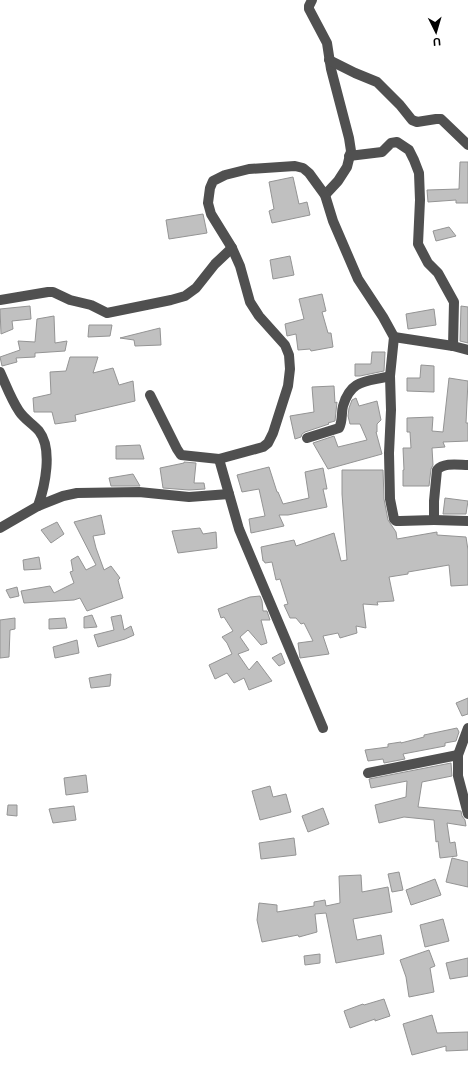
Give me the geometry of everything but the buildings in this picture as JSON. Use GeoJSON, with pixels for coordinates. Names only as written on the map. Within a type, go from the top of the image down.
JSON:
{"type":"FeatureCollection","features":[{"type":"Feature","properties":{"kind":"street"},"geometry":{"type":"LineString","coordinates":[[312,0],[309,9],[327,43],[329,60],[351,151],[347,167],[338,181],[325,195]]}},
{"type":"Feature","properties":{"kind":"street"},"geometry":{"type":"LineString","coordinates":[[329,60],[377,82],[400,105],[412,120],[417,122],[441,120],[468,145]]}},
{"type":"Feature","properties":{"kind":"street"},"geometry":{"type":"LineString","coordinates":[[349,156],[382,152],[391,143],[397,142],[409,150],[419,173],[420,200],[418,244],[428,263],[438,273],[454,302],[453,346]]}},
{"type":"Feature","properties":{"kind":"street"},"geometry":{"type":"LineString","coordinates":[[150,395],[177,450],[181,455],[219,459],[256,450],[268,443],[276,424],[288,386],[290,369],[289,355],[285,345],[259,316],[250,302],[240,266],[232,248],[218,227],[208,203],[210,188],[213,181],[225,175],[249,169],[296,166],[303,168],[309,173],[325,195],[333,221],[358,279],[383,316],[394,337],[390,376],[391,410],[389,453],[390,499],[394,517],[396,521],[468,521]]}},
{"type":"Feature","properties":{"kind":"street"},"geometry":{"type":"LineString","coordinates":[[0,300],[53,292],[70,300],[91,305],[107,313],[132,309],[185,296],[196,288],[215,264],[232,248]]}},
{"type":"Feature","properties":{"kind":"street"},"geometry":{"type":"LineString","coordinates":[[394,337],[453,346],[468,350]]}},
{"type":"Feature","properties":{"kind":"street"},"geometry":{"type":"LineString","coordinates":[[0,372],[19,412],[39,431],[45,445],[45,484],[38,506]]}},
{"type":"Feature","properties":{"kind":"street"},"geometry":{"type":"LineString","coordinates":[[307,438],[339,428],[345,400],[353,387],[366,380],[390,376]]}},
{"type":"Feature","properties":{"kind":"street"},"geometry":{"type":"LineString","coordinates":[[219,459],[239,530],[323,728]]}},
{"type":"Feature","properties":{"kind":"street"},"geometry":{"type":"LineString","coordinates":[[434,520],[437,470],[444,465],[468,465]]}},
{"type":"Feature","properties":{"kind":"street"},"geometry":{"type":"LineString","coordinates":[[0,528],[38,506],[63,496],[77,493],[139,492],[190,498],[229,494]]}},
{"type":"Feature","properties":{"kind":"street"},"geometry":{"type":"LineString","coordinates":[[468,728],[458,755],[458,776],[468,814]]}},
{"type":"Feature","properties":{"kind":"street"},"geometry":{"type":"LineString","coordinates":[[368,773],[458,755]]}}]}
